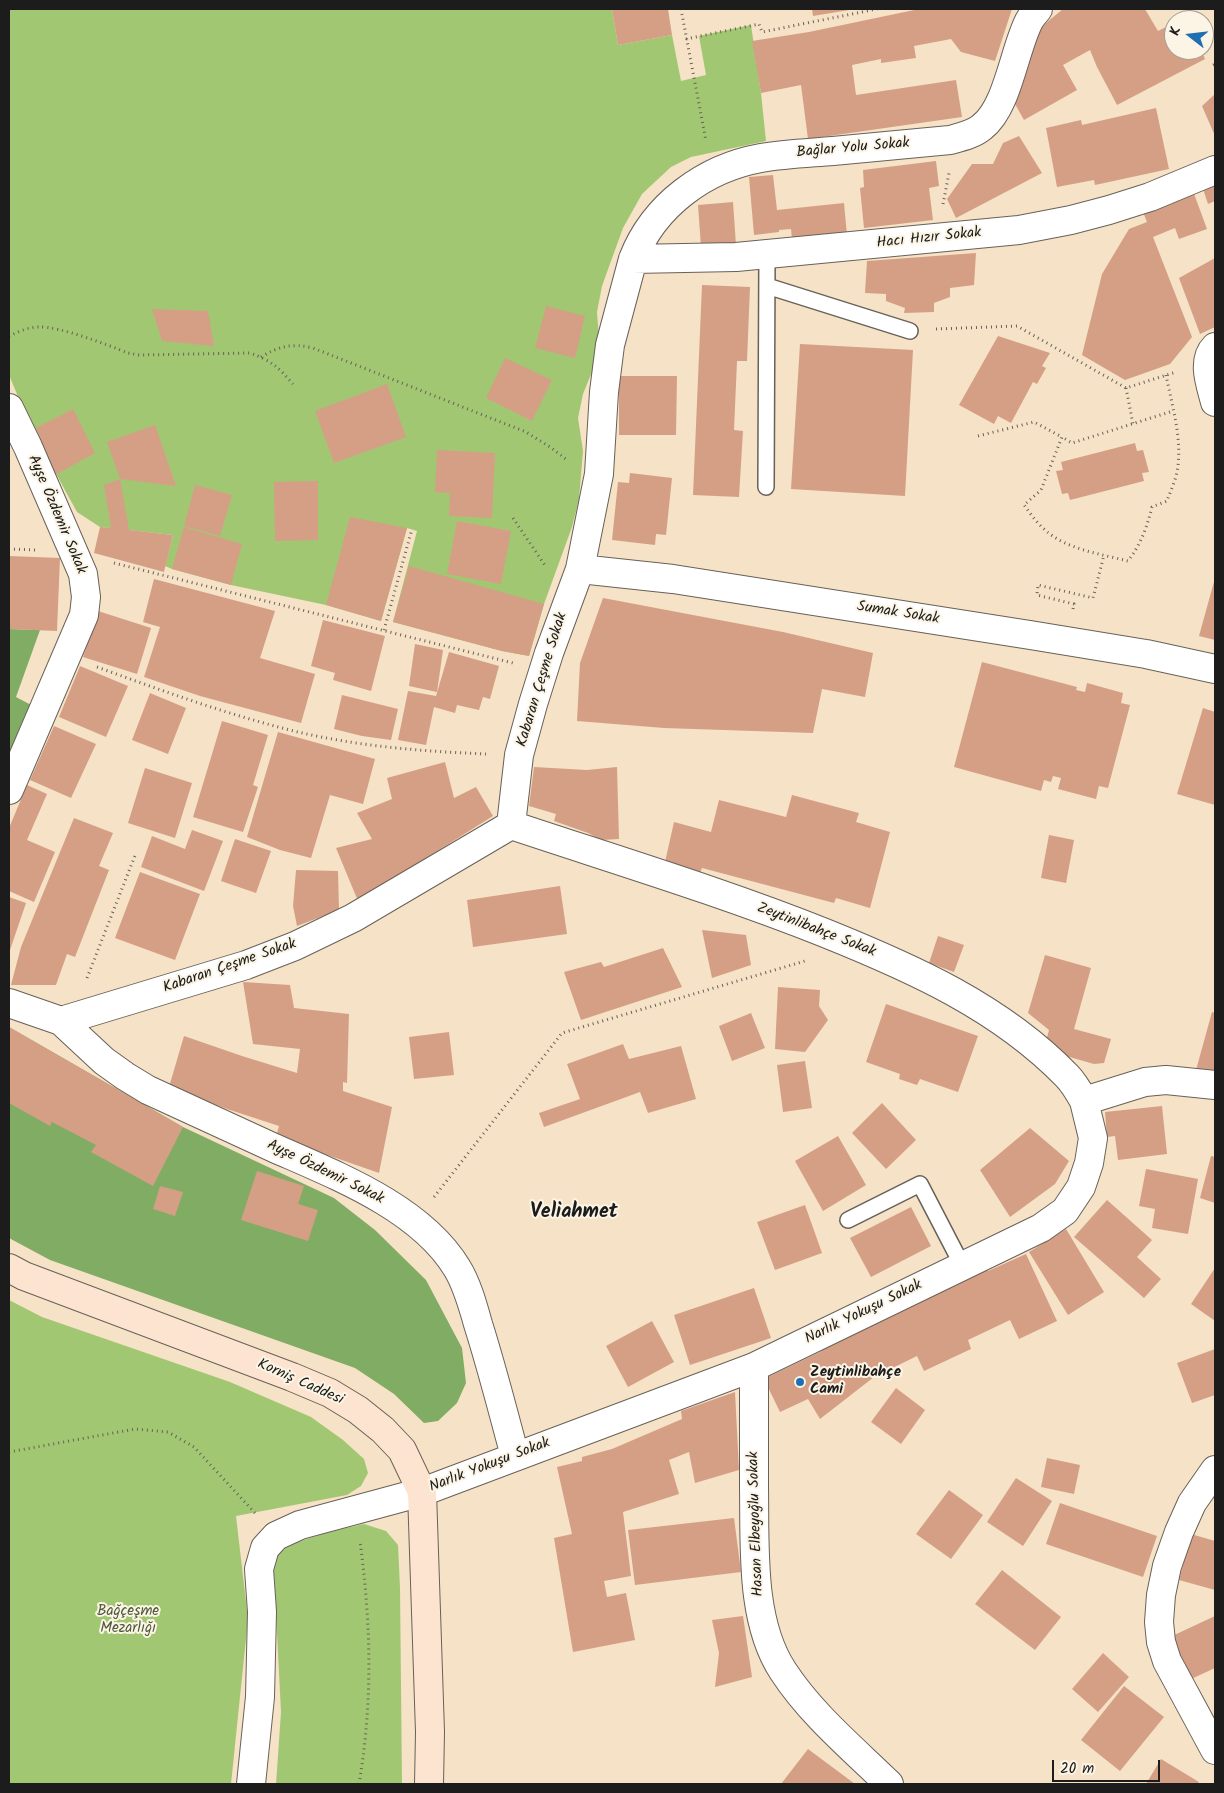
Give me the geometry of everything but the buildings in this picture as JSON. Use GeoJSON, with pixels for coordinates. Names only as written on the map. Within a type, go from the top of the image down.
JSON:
{"type":"FeatureCollection","features":[{"type":"Feature","properties":{"kind":"main road","name":"Korniş Caddesi"},"geometry":{"type":"LineString","coordinates":[[9,1268],[24,1276],[330,1393],[358,1410],[383,1430],[402,1450],[422,1492],[430,1732],[429,1784]]}},
{"type":"Feature","properties":{"kind":"street","name":"Bağlar Yolu Sokak"},"geometry":{"type":"LineString","coordinates":[[633,259],[638,246],[653,223],[676,198],[720,169],[761,158],[950,140],[967,135],[982,127],[994,114],[1029,22],[1038,9]]}},
{"type":"Feature","properties":{"kind":"street","name":"Hacı Hızır Sokak"},"geometry":{"type":"LineString","coordinates":[[633,259],[736,257],[1019,230],[1071,220],[1150,197],[1215,170]]}},
{"type":"Feature","properties":{"kind":"street","name":"Kabaran Çeşme Sokak"},"geometry":{"type":"LineString","coordinates":[[66,1019],[246,965],[295,946],[353,918],[511,825],[519,755],[543,670],[580,569],[597,484],[603,435],[604,392],[610,345],[633,259]]}},
{"type":"Feature","properties":{"kind":"street"},"geometry":{"type":"LineString","coordinates":[[1212,355],[1209,379],[1215,402]]}},
{"type":"Feature","properties":{"kind":"street","name":"Ayşe Özdemir Sokak"},"geometry":{"type":"LineString","coordinates":[[9,408],[28,446],[83,574],[86,597],[84,615],[9,790]]}},
{"type":"Feature","properties":{"kind":"street","name":"Sumak Sokak"},"geometry":{"type":"LineString","coordinates":[[580,569],[673,579],[991,629],[1146,654],[1215,669]]}},
{"type":"Feature","properties":{"kind":"street","name":"Zeytinlibahçe Sokak"},"geometry":{"type":"LineString","coordinates":[[511,825],[790,919],[890,960],[935,981],[983,1009],[1025,1037],[1068,1077],[1084,1100]]}},
{"type":"Feature","properties":{"kind":"street","name":"Ayşe Özdemir Sokak"},"geometry":{"type":"LineString","coordinates":[[9,1003],[66,1019],[104,1061],[148,1090],[328,1173],[389,1204],[415,1221],[439,1244],[457,1268],[472,1303],[485,1344],[516,1456]]}},
{"type":"Feature","properties":{"kind":"street"},"geometry":{"type":"LineString","coordinates":[[1084,1100],[1145,1082],[1166,1080],[1215,1086]]}},
{"type":"Feature","properties":{"kind":"street","name":"Narlık Yokuşu Sokak"},"geometry":{"type":"LineString","coordinates":[[276,1536],[300,1525],[422,1492],[754,1367],[1041,1228],[1065,1211],[1081,1187],[1089,1163],[1093,1138],[1084,1100]]}},
{"type":"Feature","properties":{"kind":"street","name":"Hasan Elbeyoğlu Sokak"},"geometry":{"type":"LineString","coordinates":[[754,1367],[756,1575],[760,1610],[769,1641],[781,1669],[802,1698],[889,1784]]}},
{"type":"Feature","properties":{"kind":"street"},"geometry":{"type":"LineString","coordinates":[[1215,1470],[1192,1503],[1179,1532],[1167,1566],[1161,1595],[1159,1622],[1167,1661],[1215,1750]]}},
{"type":"Feature","properties":{"kind":"street"},"geometry":{"type":"LineString","coordinates":[[251,1784],[260,1697],[262,1612],[260,1568],[265,1548],[276,1536]]}},
{"type":"Feature","properties":{"kind":"lane"},"geometry":{"type":"LineString","coordinates":[[766,487],[767,254]]}},
{"type":"Feature","properties":{"kind":"lane"},"geometry":{"type":"LineString","coordinates":[[767,286],[910,331]]}},
{"type":"Feature","properties":{"kind":"lane"},"geometry":{"type":"LineString","coordinates":[[848,1220],[920,1184],[962,1265]]}},
{"type":"Feature","properties":{"kind":"path"},"geometry":{"type":"LineString","coordinates":[[681,9],[712,174]]}},
{"type":"Feature","properties":{"kind":"path"},"geometry":{"type":"LineString","coordinates":[[686,39],[759,24],[762,32],[878,9]]}},
{"type":"Feature","properties":{"kind":"path"},"geometry":{"type":"LineString","coordinates":[[936,238],[950,170]]}},
{"type":"Feature","properties":{"kind":"path"},"geometry":{"type":"LineString","coordinates":[[910,331],[1017,326],[1126,388],[1166,375],[1212,355]]}},
{"type":"Feature","properties":{"kind":"path"},"geometry":{"type":"LineString","coordinates":[[9,336],[39,327],[60,330],[128,353],[250,353],[276,365],[293,384]]}},
{"type":"Feature","properties":{"kind":"path"},"geometry":{"type":"LineString","coordinates":[[261,357],[285,346],[298,344],[313,348],[526,432],[550,447],[597,484]]}},
{"type":"Feature","properties":{"kind":"path"},"geometry":{"type":"LineString","coordinates":[[1062,437],[1041,490],[1024,504],[1044,529],[1054,538],[1067,544],[1128,561],[1137,550],[1146,531],[1152,507],[1167,501],[1177,472],[1179,446],[1166,375]]}},
{"type":"Feature","properties":{"kind":"path"},"geometry":{"type":"LineString","coordinates":[[1126,388],[1133,424]]}},
{"type":"Feature","properties":{"kind":"path"},"geometry":{"type":"LineString","coordinates":[[978,436],[1034,422],[1072,443],[1173,411]]}},
{"type":"Feature","properties":{"kind":"path"},"geometry":{"type":"LineString","coordinates":[[513,518],[568,600]]}},
{"type":"Feature","properties":{"kind":"path"},"geometry":{"type":"LineString","coordinates":[[384,630],[412,529]]}},
{"type":"Feature","properties":{"kind":"path"},"geometry":{"type":"LineString","coordinates":[[73,553],[543,670]]}},
{"type":"Feature","properties":{"kind":"path"},"geometry":{"type":"LineString","coordinates":[[1075,594],[1092,598],[1104,555]]}},
{"type":"Feature","properties":{"kind":"path"},"geometry":{"type":"LineString","coordinates":[[66,656],[192,702],[272,726],[341,740],[425,752],[519,755]]}},
{"type":"Feature","properties":{"kind":"path"},"geometry":{"type":"LineString","coordinates":[[66,1019],[136,853]]}},
{"type":"Feature","properties":{"kind":"path"},"geometry":{"type":"LineString","coordinates":[[415,1221],[562,1034],[808,960]]}},
{"type":"Feature","properties":{"kind":"path"},"geometry":{"type":"LineString","coordinates":[[9,1452],[135,1429],[168,1432],[194,1447],[276,1536]]}},
{"type":"Feature","properties":{"kind":"path"},"geometry":{"type":"LineString","coordinates":[[359,1535],[370,1649],[366,1741],[359,1784]]}},
{"type":"Feature","properties":{"kind":"green space"},"geometry":{"type":"Polygon","coordinates":[[[9,9],[612,9],[618,45],[672,35],[681,81],[706,75],[699,36],[751,25],[766,141],[691,157],[671,167],[642,194],[623,228],[602,286],[597,312],[600,352],[583,394],[578,418],[583,451],[579,499],[572,527],[544,604],[529,656],[502,651],[393,622],[417,531],[407,528],[381,621],[326,605],[231,585],[172,569],[165,566],[173,535],[100,527],[77,512],[32,430],[9,375],[9,9]]]}},
{"type":"Feature","properties":{"kind":"green space"},"geometry":{"type":"Polygon","coordinates":[[[9,629],[40,630],[16,697],[33,706],[9,760],[9,629]]]}},
{"type":"Feature","properties":{"kind":"green space"},"geometry":{"type":"Polygon","coordinates":[[[9,1027],[183,1127],[334,1198],[375,1230],[426,1280],[462,1348],[466,1383],[457,1403],[438,1421],[424,1423],[394,1394],[355,1368],[50,1260],[9,1238],[9,1027]]]}},
{"type":"Feature","properties":{"kind":"green space","name":"Bağçeşme Mezarlığı"},"geometry":{"type":"Polygon","coordinates":[[[9,1300],[42,1317],[230,1382],[311,1417],[343,1440],[364,1459],[368,1473],[361,1486],[347,1495],[236,1516],[248,1619],[231,1784],[9,1784],[9,1300]]]}},
{"type":"Feature","properties":{"kind":"green space"},"geometry":{"type":"Polygon","coordinates":[[[364,1524],[386,1531],[398,1545],[402,1784],[276,1784],[281,1712],[274,1575],[276,1558],[282,1550],[303,1540],[364,1524]]]}},
{"type":"Feature","properties":{"kind":"place","name":"Zeytinlibahçe Cami"},"geometry":{"type":"Point","coordinates":[800,1382]}},
{"type":"Feature","properties":{"kind":"district","name":"Veliahmet"},"geometry":{"type":"Point","coordinates":[574,1214]}}]}
